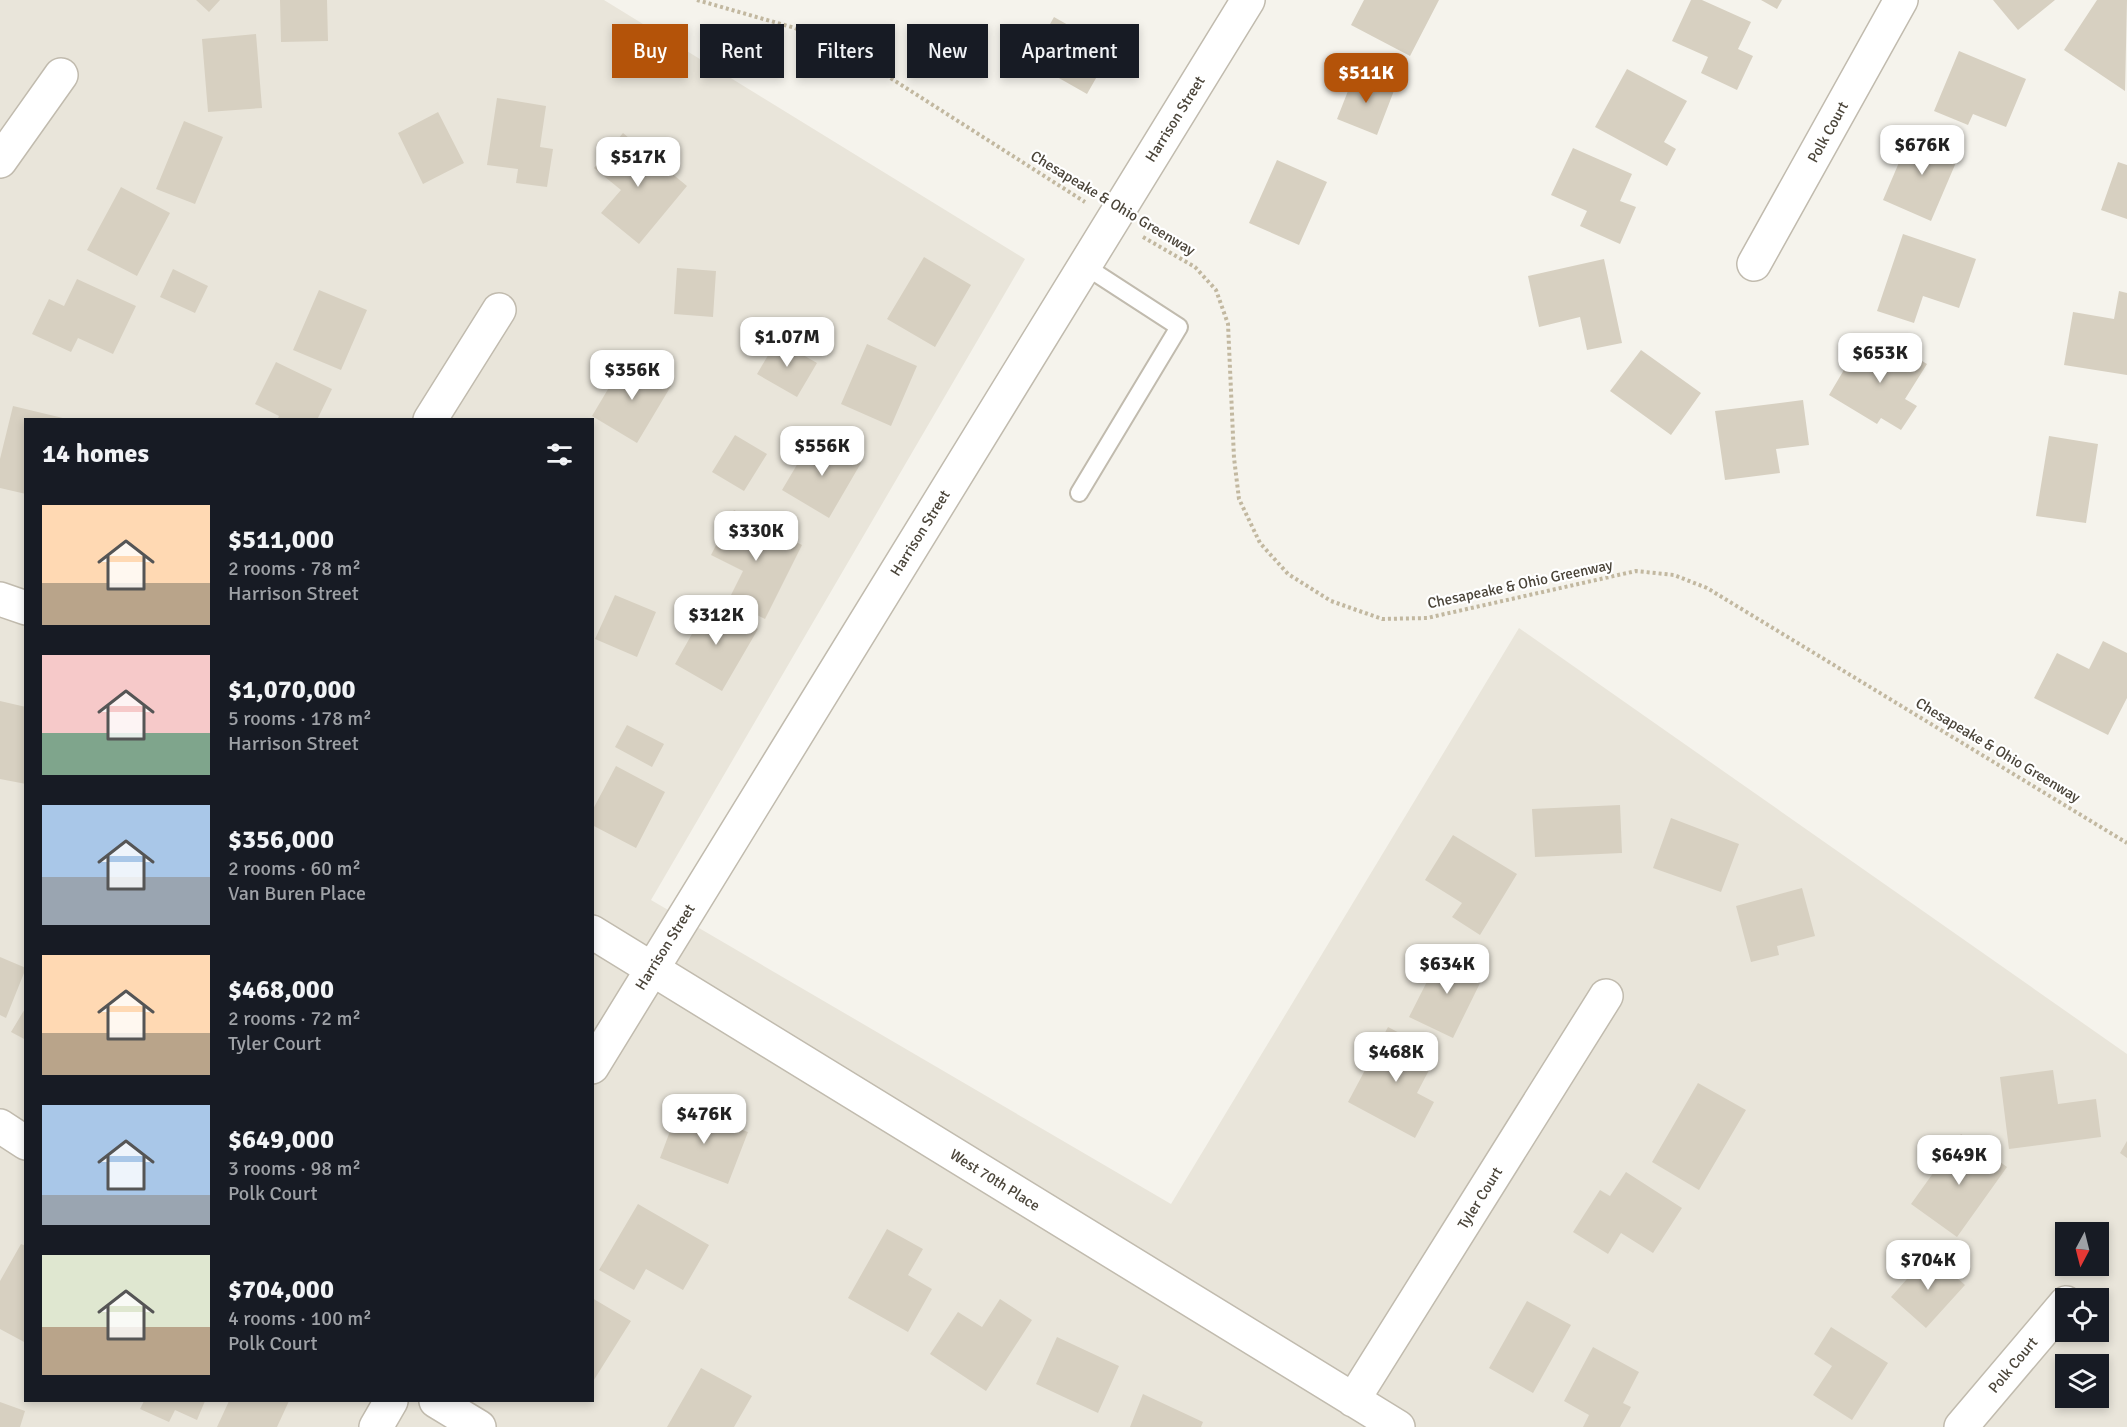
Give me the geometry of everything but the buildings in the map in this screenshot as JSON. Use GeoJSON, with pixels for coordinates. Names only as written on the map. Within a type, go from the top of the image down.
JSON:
{"type":"FeatureCollection","features":[{"type":"Feature","properties":{"kind":"street","name":"Harrison Street"},"geometry":{"type":"LineString","coordinates":[[594,1064],[1248,0]]}},
{"type":"Feature","properties":{"kind":"street","name":"Polk Court"},"geometry":{"type":"LineString","coordinates":[[1754,264],[1901,0]]}},
{"type":"Feature","properties":{"kind":"street"},"geometry":{"type":"LineString","coordinates":[[0,161],[61,75]]}},
{"type":"Feature","properties":{"kind":"street"},"geometry":{"type":"LineString","coordinates":[[431,418],[499,310]]}},
{"type":"Feature","properties":{"kind":"street"},"geometry":{"type":"LineString","coordinates":[[0,599],[24,607]]}},
{"type":"Feature","properties":{"kind":"street","name":"West 70th Place"},"geometry":{"type":"LineString","coordinates":[[594,933],[1398,1427]]}},
{"type":"Feature","properties":{"kind":"street","name":"Tyler Court"},"geometry":{"type":"LineString","coordinates":[[1353,1400],[1606,996]]}},
{"type":"Feature","properties":{"kind":"street"},"geometry":{"type":"LineString","coordinates":[[0,1126],[24,1142]]}},
{"type":"Feature","properties":{"kind":"street","name":"Polk Court"},"geometry":{"type":"LineString","coordinates":[[1961,1427],[2055,1315]]}},
{"type":"Feature","properties":{"kind":"street"},"geometry":{"type":"LineString","coordinates":[[376,1427],[390,1402]]}},
{"type":"Feature","properties":{"kind":"street"},"geometry":{"type":"LineString","coordinates":[[438,1402],[479,1427]]}},
{"type":"Feature","properties":{"kind":"lane"},"geometry":{"type":"LineString","coordinates":[[1078,493],[1179,327],[1085,266]]}},
{"type":"Feature","properties":{"kind":"path","name":"Chesapeake & Ohio Greenway"},"geometry":{"type":"LineString","coordinates":[[697,0],[795,28],[881,72],[1113,219],[1195,267],[1215,290],[1228,324],[1234,458],[1239,499],[1260,543],[1288,574],[1331,601],[1382,619],[1427,618],[1636,571],[1674,575],[1707,588],[2127,843]]}},
{"type":"Feature","properties":{"kind":"shaded area"},"geometry":{"type":"Polygon","coordinates":[[[0,0],[604,0],[643,24],[612,24],[612,78],[688,78],[688,52],[700,59],[700,78],[731,78],[1025,259],[651,900],[1171,1204],[1519,628],[2127,1054],[2127,1427],[0,1427],[0,0]]]}}]}
